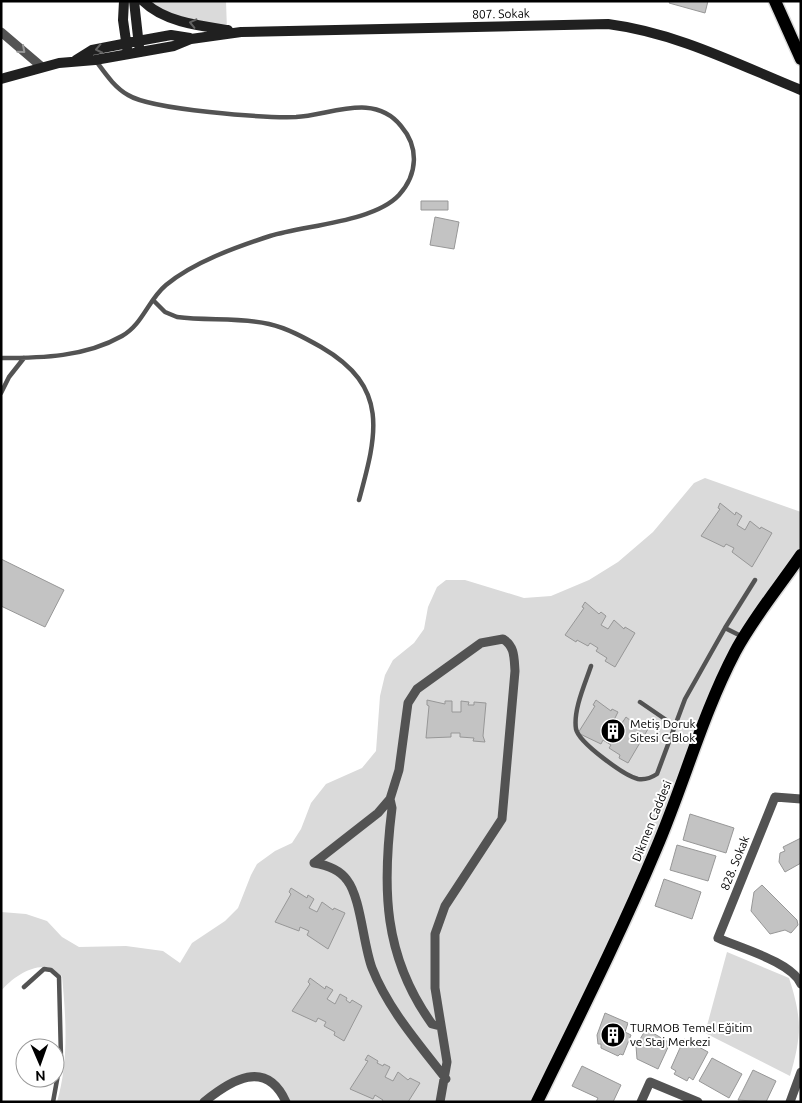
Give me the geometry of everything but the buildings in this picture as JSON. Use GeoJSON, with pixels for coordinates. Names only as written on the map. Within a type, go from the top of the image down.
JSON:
{"type":"FeatureCollection","features":[{"type":"Feature","properties":{"kind":"main road"},"geometry":{"type":"LineString","coordinates":[[124,1],[123,20],[128,49]]}},
{"type":"Feature","properties":{"kind":"main road"},"geometry":{"type":"LineString","coordinates":[[134,1],[139,46]]}},
{"type":"Feature","properties":{"kind":"main road"},"geometry":{"type":"LineString","coordinates":[[143,1],[156,10],[185,22],[241,32]]}},
{"type":"Feature","properties":{"kind":"main road"},"geometry":{"type":"LineString","coordinates":[[775,1],[801,59]]}},
{"type":"Feature","properties":{"kind":"main road","name":"807. Sokak"},"geometry":{"type":"LineString","coordinates":[[1,79],[74,61],[95,60],[139,46],[174,46],[191,39],[241,32],[608,24],[642,28],[670,36],[801,90]]}},
{"type":"Feature","properties":{"kind":"main road","name":"807. Sokak"},"geometry":{"type":"LineString","coordinates":[[74,61],[92,50],[128,49]]}},
{"type":"Feature","properties":{"kind":"main road","name":"Dikmen Caddesi"},"geometry":{"type":"LineString","coordinates":[[536,1102],[630,909],[657,848],[710,704],[744,637],[801,555]]}},
{"type":"Feature","properties":{"kind":"street"},"geometry":{"type":"LineString","coordinates":[[1,32],[42,68]]}},
{"type":"Feature","properties":{"kind":"street"},"geometry":{"type":"LineString","coordinates":[[440,1102],[446,1079],[447,1056],[440,1026],[434,966],[435,934],[438,920],[462,878],[498,826],[505,809],[515,671],[514,653],[509,643],[503,639],[481,643],[417,690],[408,703],[399,770],[390,799],[378,812],[314,863],[338,871],[351,886],[366,950],[381,986],[407,1028],[446,1079]]}},
{"type":"Feature","properties":{"kind":"street","name":"828. Sokak"},"geometry":{"type":"LineString","coordinates":[[801,799],[775,797],[718,938],[785,966],[798,977],[801,984]]}},
{"type":"Feature","properties":{"kind":"street"},"geometry":{"type":"LineString","coordinates":[[390,799],[393,805],[385,872],[390,923],[402,968],[413,994],[432,1024],[440,1026]]}},
{"type":"Feature","properties":{"kind":"street"},"geometry":{"type":"LineString","coordinates":[[790,1102],[799,1083],[801,1072]]}},
{"type":"Feature","properties":{"kind":"street"},"geometry":{"type":"LineString","coordinates":[[204,1102],[226,1084],[248,1077],[260,1077],[272,1081],[286,1102]]}},
{"type":"Feature","properties":{"kind":"street"},"geometry":{"type":"LineString","coordinates":[[641,1102],[650,1082],[698,1102]]}},
{"type":"Feature","properties":{"kind":"lane"},"geometry":{"type":"LineString","coordinates":[[1,358],[72,354],[122,336],[138,324],[165,286],[189,270],[271,236],[352,218],[380,208],[398,196],[410,181],[415,164],[413,145],[400,125],[385,113],[367,107],[347,108],[298,117],[252,116],[146,102],[128,95],[109,79],[95,60]]}},
{"type":"Feature","properties":{"kind":"lane"},"geometry":{"type":"LineString","coordinates":[[154,302],[165,312],[177,317],[270,324],[304,337],[334,355],[350,368],[366,387],[371,399],[373,414],[368,465],[359,500]]}},
{"type":"Feature","properties":{"kind":"lane"},"geometry":{"type":"LineString","coordinates":[[1,393],[9,378],[24,358]]}},
{"type":"Feature","properties":{"kind":"lane"},"geometry":{"type":"LineString","coordinates":[[591,666],[576,721],[578,737],[587,747],[635,778],[646,779],[656,774],[685,699],[725,628],[755,580]]}},
{"type":"Feature","properties":{"kind":"lane"},"geometry":{"type":"LineString","coordinates":[[725,628],[744,637]]}},
{"type":"Feature","properties":{"kind":"lane"},"geometry":{"type":"LineString","coordinates":[[640,702],[675,726]]}},
{"type":"Feature","properties":{"kind":"lane"},"geometry":{"type":"LineString","coordinates":[[24,987],[44,969],[51,970],[59,977],[61,1058],[53,1102]]}},
{"type":"Feature","properties":{"kind":"shaded area"},"geometry":{"type":"Polygon","coordinates":[[[143,1],[226,1],[227,30],[198,25],[143,1]]]}},
{"type":"Feature","properties":{"kind":"shaded area"},"geometry":{"type":"Polygon","coordinates":[[[705,478],[801,512],[801,555],[744,637],[678,794],[537,1102],[286,1102],[272,1081],[248,1077],[204,1102],[57,1102],[61,1088],[65,1088],[66,1039],[62,976],[47,967],[39,967],[15,978],[1,991],[1,912],[26,914],[47,921],[62,937],[79,947],[126,946],[163,951],[180,963],[192,943],[225,921],[238,908],[257,864],[275,851],[292,843],[301,829],[311,803],[326,784],[362,768],[376,751],[380,696],[385,675],[393,660],[414,643],[424,629],[428,607],[437,587],[446,580],[465,580],[524,598],[551,596],[589,580],[618,562],[653,532],[694,483],[705,478]]]}},
{"type":"Feature","properties":{"kind":"shaded area"},"geometry":{"type":"Polygon","coordinates":[[[727,952],[789,978],[796,1004],[799,1027],[797,1049],[790,1076],[705,1033],[727,952]]]}},
{"type":"Feature","properties":{"kind":"place","name":"Metiş Doruk Sitesi C Blok"},"geometry":{"type":"Point","coordinates":[613,731]}},
{"type":"Feature","properties":{"kind":"place","name":"TURMOB Temel Eğitim ve Staj Merkezi"},"geometry":{"type":"Point","coordinates":[613,1035]}}]}
